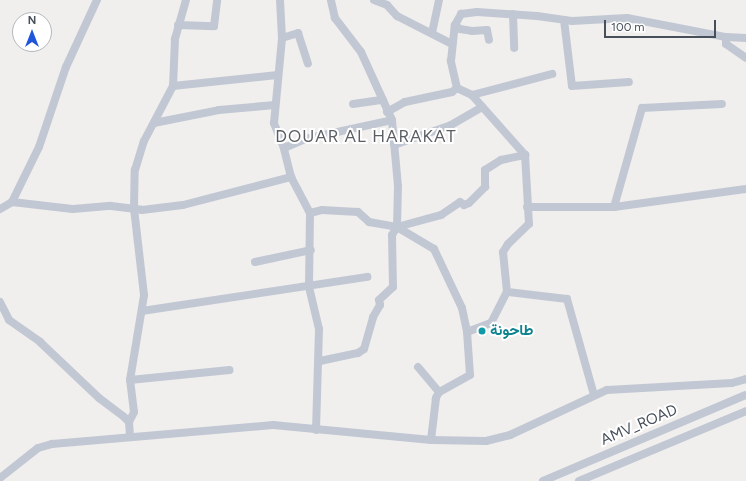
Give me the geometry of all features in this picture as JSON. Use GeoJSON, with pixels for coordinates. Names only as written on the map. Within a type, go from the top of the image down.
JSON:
{"type":"FeatureCollection","features":[{"type":"Feature","properties":{"kind":"street"},"geometry":{"type":"LineString","coordinates":[[0,209],[12,202],[39,148],[66,67],[97,0]]}},
{"type":"Feature","properties":{"kind":"street"},"geometry":{"type":"LineString","coordinates":[[130,436],[129,422],[134,412],[130,380],[144,295],[134,209],[135,170],[144,141],[173,86],[175,39],[186,0]]}},
{"type":"Feature","properties":{"kind":"street"},"geometry":{"type":"LineString","coordinates":[[178,25],[214,26],[217,0]]}},
{"type":"Feature","properties":{"kind":"street"},"geometry":{"type":"LineString","coordinates":[[280,0],[282,38],[276,75],[274,123],[284,148],[292,178],[310,213],[311,250],[309,287],[319,329],[320,361],[316,430]]}},
{"type":"Feature","properties":{"kind":"street"},"geometry":{"type":"LineString","coordinates":[[320,361],[358,353],[364,350],[373,317],[380,305],[379,300],[393,288],[392,234],[397,227],[398,186],[392,120],[387,112],[361,52],[335,18],[331,0]]}},
{"type":"Feature","properties":{"kind":"street"},"geometry":{"type":"LineString","coordinates":[[374,0],[387,3],[397,16],[452,44]]}},
{"type":"Feature","properties":{"kind":"street"},"geometry":{"type":"LineString","coordinates":[[432,33],[439,0]]}},
{"type":"Feature","properties":{"kind":"street"},"geometry":{"type":"LineString","coordinates":[[457,88],[451,61],[455,25],[461,14],[477,12],[513,14],[591,22],[627,18],[726,37],[746,38]]}},
{"type":"Feature","properties":{"kind":"street"},"geometry":{"type":"LineString","coordinates":[[513,14],[514,48]]}},
{"type":"Feature","properties":{"kind":"street"},"geometry":{"type":"LineString","coordinates":[[564,20],[572,86],[629,82]]}},
{"type":"Feature","properties":{"kind":"street"},"geometry":{"type":"LineString","coordinates":[[455,25],[460,29],[472,31],[487,30],[489,40]]}},
{"type":"Feature","properties":{"kind":"street"},"geometry":{"type":"LineString","coordinates":[[282,38],[298,33],[308,63]]}},
{"type":"Feature","properties":{"kind":"street"},"geometry":{"type":"LineString","coordinates":[[726,37],[726,44],[746,58]]}},
{"type":"Feature","properties":{"kind":"street"},"geometry":{"type":"LineString","coordinates":[[472,95],[552,74]]}},
{"type":"Feature","properties":{"kind":"street"},"geometry":{"type":"LineString","coordinates":[[173,86],[276,75]]}},
{"type":"Feature","properties":{"kind":"street"},"geometry":{"type":"LineString","coordinates":[[387,112],[405,102],[452,92],[457,88]]}},
{"type":"Feature","properties":{"kind":"street"},"geometry":{"type":"LineString","coordinates":[[457,88],[472,95],[507,132],[525,155],[527,207],[530,224],[508,244],[503,252],[506,292],[491,323],[467,332]]}},
{"type":"Feature","properties":{"kind":"street"},"geometry":{"type":"LineString","coordinates":[[353,104],[383,100]]}},
{"type":"Feature","properties":{"kind":"street"},"geometry":{"type":"LineString","coordinates":[[614,207],[642,108],[722,104]]}},
{"type":"Feature","properties":{"kind":"street"},"geometry":{"type":"LineString","coordinates":[[154,123],[219,110],[275,105]]}},
{"type":"Feature","properties":{"kind":"street"},"geometry":{"type":"LineString","coordinates":[[394,145],[451,125],[482,106]]}},
{"type":"Feature","properties":{"kind":"street"},"geometry":{"type":"LineString","coordinates":[[284,148],[305,139],[392,120]]}},
{"type":"Feature","properties":{"kind":"street"},"geometry":{"type":"LineString","coordinates":[[397,227],[441,215],[460,202],[464,205],[469,203],[485,187],[485,170],[501,160],[525,155]]}},
{"type":"Feature","properties":{"kind":"street"},"geometry":{"type":"LineString","coordinates":[[12,202],[73,209],[111,206],[134,209],[183,205],[292,178]]}},
{"type":"Feature","properties":{"kind":"street"},"geometry":{"type":"LineString","coordinates":[[527,207],[614,207],[746,189]]}},
{"type":"Feature","properties":{"kind":"street"},"geometry":{"type":"LineString","coordinates":[[310,213],[350,210],[358,212],[369,222],[397,227],[434,249],[462,308],[467,332],[470,375],[439,392],[436,398],[431,440]]}},
{"type":"Feature","properties":{"kind":"street"},"geometry":{"type":"LineString","coordinates":[[256,262],[311,250]]}},
{"type":"Feature","properties":{"kind":"street"},"geometry":{"type":"LineString","coordinates":[[142,311],[309,287],[367,276]]}},
{"type":"Feature","properties":{"kind":"street"},"geometry":{"type":"LineString","coordinates":[[506,292],[567,299],[594,396]]}},
{"type":"Feature","properties":{"kind":"street"},"geometry":{"type":"LineString","coordinates":[[0,302],[9,320],[40,342],[129,422]]}},
{"type":"Feature","properties":{"kind":"street"},"geometry":{"type":"LineString","coordinates":[[418,367],[439,392]]}},
{"type":"Feature","properties":{"kind":"street"},"geometry":{"type":"LineString","coordinates":[[130,380],[230,370]]}},
{"type":"Feature","properties":{"kind":"street"},"geometry":{"type":"LineString","coordinates":[[0,478],[43,445],[130,436],[273,426],[431,440],[474,441],[501,438],[594,396],[616,388],[732,383],[746,379]]}},
{"type":"Feature","properties":{"kind":"street","name":"AMV_ROAD"},"geometry":{"type":"LineString","coordinates":[[543,481],[746,395]]}},
{"type":"Feature","properties":{"kind":"street"},"geometry":{"type":"LineString","coordinates":[[579,481],[746,411]]}},
{"type":"Feature","properties":{"kind":"place","name":"طاحونة"},"geometry":{"type":"Point","coordinates":[482,331]}},
{"type":"Feature","properties":{"kind":"district","name":"DOUAR AL HARAKAT"},"geometry":{"type":"Point","coordinates":[366,137]}}]}
